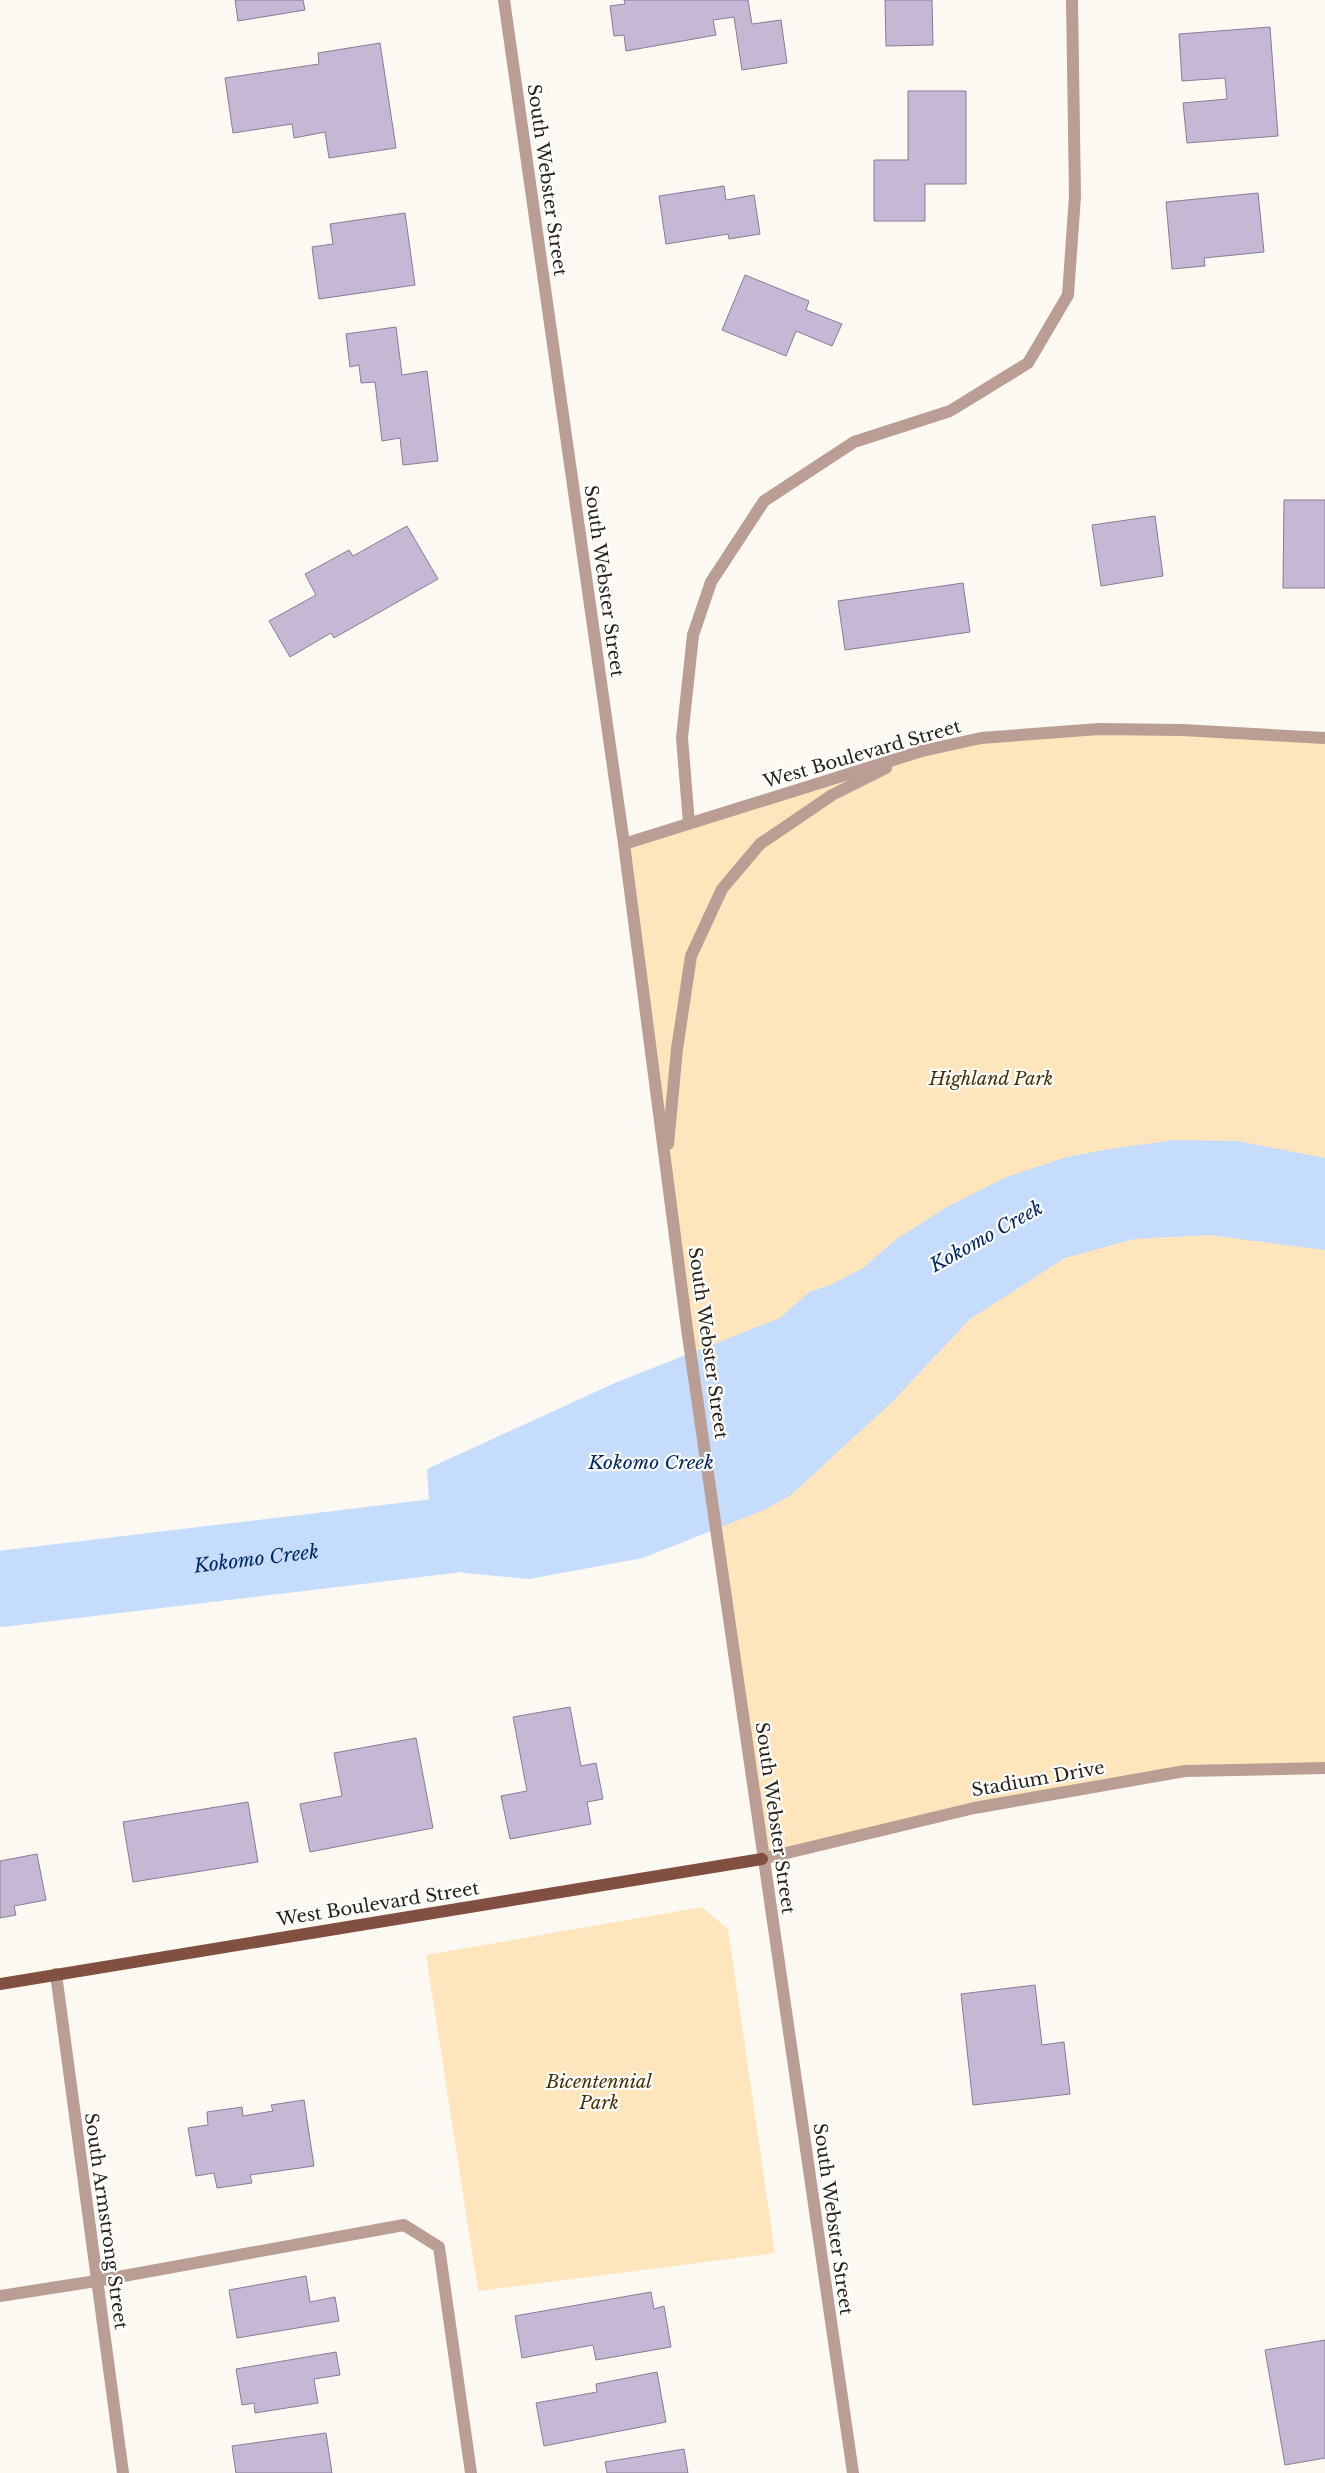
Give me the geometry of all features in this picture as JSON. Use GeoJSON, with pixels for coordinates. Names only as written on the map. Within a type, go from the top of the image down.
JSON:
{"type":"FeatureCollection","features":[{"type":"Feature","properties":{"kind":"main road","name":"West Boulevard Street"},"geometry":{"type":"LineString","coordinates":[[0,1984],[762,1858]]}},
{"type":"Feature","properties":{"kind":"street","name":"South Webster Street"},"geometry":{"type":"LineString","coordinates":[[504,0],[624,844],[687,1329],[724,1574],[762,1858],[853,2473]]}},
{"type":"Feature","properties":{"kind":"street"},"geometry":{"type":"LineString","coordinates":[[689,823],[682,738],[693,635],[711,582],[764,501],[854,442],[950,411],[1028,363],[1068,295],[1075,196],[1072,0]]}},
{"type":"Feature","properties":{"kind":"street","name":"West Boulevard Street"},"geometry":{"type":"LineString","coordinates":[[624,844],[922,751],[981,738],[1099,729],[1182,730],[1325,738]]}},
{"type":"Feature","properties":{"kind":"street","name":"South Webster Street"},"geometry":{"type":"LineString","coordinates":[[666,1168],[677,1049],[691,956],[722,889],[760,844],[832,795],[922,751]]}},
{"type":"Feature","properties":{"kind":"street","name":"Stadium Drive"},"geometry":{"type":"LineString","coordinates":[[762,1858],[974,1808],[1185,1771],[1325,1768]]}},
{"type":"Feature","properties":{"kind":"street","name":"South Armstrong Street"},"geometry":{"type":"LineString","coordinates":[[56,1974],[123,2473]]}},
{"type":"Feature","properties":{"kind":"street"},"geometry":{"type":"LineString","coordinates":[[0,2296],[96,2281],[404,2225],[439,2247],[471,2473]]}},
{"type":"Feature","properties":{"kind":"green space","name":"Highland Park"},"geometry":{"type":"Polygon","coordinates":[[[1099,729],[1325,738],[1325,1768],[1185,1771],[974,1808],[762,1859],[624,844],[922,751],[1099,729]]]}},
{"type":"Feature","properties":{"kind":"green space","name":"Bicentennial Park"},"geometry":{"type":"Polygon","coordinates":[[[702,1907],[728,1929],[775,2253],[478,2291],[426,1955],[702,1907]]]}},
{"type":"Feature","properties":{"kind":"water","name":"Kokomo Creek"},"geometry":{"type":"Polygon","coordinates":[[[1174,1140],[1238,1141],[1325,1158],[1325,1250],[1209,1235],[1134,1239],[1065,1258],[970,1319],[892,1402],[791,1495],[764,1510],[643,1558],[529,1579],[465,1573],[433,1564],[427,1469],[617,1382],[780,1318],[809,1292],[830,1285],[863,1268],[895,1240],[945,1208],[1004,1178],[1063,1158],[1109,1149],[1174,1140]]]}},
{"type":"Feature","properties":{"kind":"building"},"geometry":{"type":"Polygon","coordinates":[[[235,0],[303,0],[305,10],[238,21],[235,0]]]}},
{"type":"Feature","properties":{"kind":"building"},"geometry":{"type":"Polygon","coordinates":[[[624,0],[748,0],[752,24],[781,20],[787,63],[742,70],[734,17],[713,20],[716,35],[626,51],[624,35],[614,36],[610,6],[625,4],[624,0]]]}},
{"type":"Feature","properties":{"kind":"building"},"geometry":{"type":"Polygon","coordinates":[[[885,0],[932,0],[933,45],[886,46],[885,0]]]}},
{"type":"Feature","properties":{"kind":"building"},"geometry":{"type":"Polygon","coordinates":[[[1270,27],[1278,136],[1187,143],[1183,103],[1227,99],[1225,78],[1182,81],[1179,34],[1270,27]]]}},
{"type":"Feature","properties":{"kind":"building"},"geometry":{"type":"Polygon","coordinates":[[[380,43],[396,148],[329,158],[325,132],[294,138],[292,124],[233,133],[225,78],[319,64],[318,53],[380,43]]]}},
{"type":"Feature","properties":{"kind":"building"},"geometry":{"type":"Polygon","coordinates":[[[908,91],[966,91],[966,184],[925,184],[925,221],[874,221],[874,160],[908,160],[908,91]]]}},
{"type":"Feature","properties":{"kind":"building"},"geometry":{"type":"Polygon","coordinates":[[[724,186],[726,200],[754,195],[760,234],[729,239],[728,234],[666,244],[659,196],[724,186]]]}},
{"type":"Feature","properties":{"kind":"building"},"geometry":{"type":"Polygon","coordinates":[[[1258,193],[1264,252],[1204,258],[1205,266],[1172,269],[1166,202],[1258,193]]]}},
{"type":"Feature","properties":{"kind":"building"},"geometry":{"type":"Polygon","coordinates":[[[405,213],[415,285],[319,299],[312,247],[333,244],[330,224],[405,213]]]}},
{"type":"Feature","properties":{"kind":"building"},"geometry":{"type":"Polygon","coordinates":[[[745,275],[809,301],[806,310],[842,324],[832,346],[796,331],[786,356],[722,330],[745,275]]]}},
{"type":"Feature","properties":{"kind":"building"},"geometry":{"type":"Polygon","coordinates":[[[396,327],[402,375],[427,371],[438,461],[403,465],[400,438],[382,441],[375,382],[361,383],[359,365],[350,367],[346,334],[396,327]]]}},
{"type":"Feature","properties":{"kind":"building"},"geometry":{"type":"Polygon","coordinates":[[[1284,500],[1325,500],[1325,588],[1283,588],[1284,500]]]}},
{"type":"Feature","properties":{"kind":"building"},"geometry":{"type":"Polygon","coordinates":[[[1155,516],[1163,576],[1101,586],[1092,525],[1155,516]]]}},
{"type":"Feature","properties":{"kind":"building"},"geometry":{"type":"Polygon","coordinates":[[[407,526],[438,579],[334,638],[331,633],[290,657],[269,621],[316,595],[305,574],[349,550],[353,556],[407,526]]]}},
{"type":"Feature","properties":{"kind":"building"},"geometry":{"type":"Polygon","coordinates":[[[963,583],[970,632],[845,650],[838,601],[963,583]]]}},
{"type":"Feature","properties":{"kind":"building"},"geometry":{"type":"Polygon","coordinates":[[[570,1707],[581,1766],[596,1763],[603,1799],[587,1802],[591,1824],[510,1839],[501,1796],[527,1791],[513,1717],[570,1707]]]}},
{"type":"Feature","properties":{"kind":"building"},"geometry":{"type":"Polygon","coordinates":[[[416,1738],[433,1828],[310,1852],[300,1804],[342,1796],[334,1753],[416,1738]]]}},
{"type":"Feature","properties":{"kind":"building"},"geometry":{"type":"Polygon","coordinates":[[[248,1802],[258,1862],[133,1882],[123,1822],[248,1802]]]}},
{"type":"Feature","properties":{"kind":"building"},"geometry":{"type":"Polygon","coordinates":[[[37,1854],[46,1900],[14,1906],[16,1915],[0,1918],[0,1861],[37,1854]]]}},
{"type":"Feature","properties":{"kind":"building"},"geometry":{"type":"Polygon","coordinates":[[[1035,1985],[1042,2045],[1064,2042],[1070,2094],[973,2105],[961,1994],[1035,1985]]]}},
{"type":"Feature","properties":{"kind":"building"},"geometry":{"type":"Polygon","coordinates":[[[304,2100],[314,2166],[250,2175],[252,2183],[217,2188],[214,2173],[196,2176],[188,2128],[208,2125],[207,2112],[242,2107],[243,2116],[273,2111],[271,2105],[304,2100]]]}},
{"type":"Feature","properties":{"kind":"building"},"geometry":{"type":"Polygon","coordinates":[[[306,2276],[310,2302],[335,2297],[339,2321],[237,2338],[229,2290],[306,2276]]]}},
{"type":"Feature","properties":{"kind":"building"},"geometry":{"type":"Polygon","coordinates":[[[651,2292],[654,2309],[664,2306],[671,2347],[596,2360],[593,2345],[522,2358],[515,2316],[651,2292]]]}},
{"type":"Feature","properties":{"kind":"building"},"geometry":{"type":"Polygon","coordinates":[[[1325,2340],[1325,2458],[1285,2465],[1265,2350],[1325,2340]]]}},
{"type":"Feature","properties":{"kind":"building"},"geometry":{"type":"Polygon","coordinates":[[[336,2352],[340,2375],[314,2379],[318,2403],[255,2413],[254,2403],[242,2405],[236,2369],[336,2352]]]}},
{"type":"Feature","properties":{"kind":"building"},"geometry":{"type":"Polygon","coordinates":[[[657,2372],[666,2422],[544,2446],[536,2403],[597,2392],[596,2384],[657,2372]]]}},
{"type":"Feature","properties":{"kind":"building"},"geometry":{"type":"Polygon","coordinates":[[[326,2433],[332,2473],[236,2473],[232,2446],[326,2433]]]}},
{"type":"Feature","properties":{"kind":"building"},"geometry":{"type":"Polygon","coordinates":[[[684,2449],[688,2473],[607,2473],[605,2462],[684,2449]]]}},
{"type":"Feature","properties":{"kind":"waterway","name":"Kokomo Creek"},"geometry":{"type":"LineString","coordinates":[[0,1589],[452,1535],[525,1494]]}}]}
